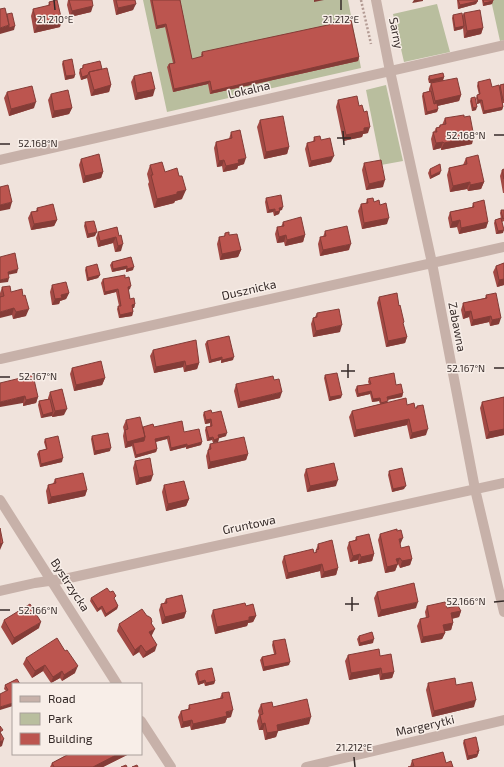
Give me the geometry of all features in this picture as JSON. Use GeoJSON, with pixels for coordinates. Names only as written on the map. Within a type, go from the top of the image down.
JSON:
{"type":"FeatureCollection","features":[{"type":"Feature","properties":{"kind":"street","name":"Sarny"},"geometry":{"type":"LineString","coordinates":[[376,0],[390,71]]}},
{"type":"Feature","properties":{"kind":"street","name":"Lokalna"},"geometry":{"type":"LineString","coordinates":[[0,160],[504,45]]}},
{"type":"Feature","properties":{"kind":"street","name":"Zabawna"},"geometry":{"type":"LineString","coordinates":[[390,71],[432,263],[475,489],[504,612]]}},
{"type":"Feature","properties":{"kind":"street","name":"Dusznicka"},"geometry":{"type":"LineString","coordinates":[[0,359],[504,247]]}},
{"type":"Feature","properties":{"kind":"street","name":"Gruntowa"},"geometry":{"type":"LineString","coordinates":[[0,591],[69,578],[504,483]]}},
{"type":"Feature","properties":{"kind":"street","name":"Bystrzycka"},"geometry":{"type":"LineString","coordinates":[[0,500],[116,683]]}},
{"type":"Feature","properties":{"kind":"street","name":"Margerytki"},"geometry":{"type":"LineString","coordinates":[[306,767],[504,720]]}},
{"type":"Feature","properties":{"kind":"street"},"geometry":{"type":"LineString","coordinates":[[142,723],[171,767]]}},
{"type":"Feature","properties":{"kind":"path"},"geometry":{"type":"LineString","coordinates":[[361,0],[371,44]]}},
{"type":"Feature","properties":{"kind":"green space"},"geometry":{"type":"Polygon","coordinates":[[[143,0],[348,0],[361,68],[167,112],[143,0]]]}},
{"type":"Feature","properties":{"kind":"green space"},"geometry":{"type":"Polygon","coordinates":[[[491,0],[504,0],[504,40],[500,41],[491,0]]]}},
{"type":"Feature","properties":{"kind":"green space"},"geometry":{"type":"Polygon","coordinates":[[[437,4],[450,52],[404,62],[393,14],[437,4]]]}},
{"type":"Feature","properties":{"kind":"green space"},"geometry":{"type":"Polygon","coordinates":[[[386,85],[403,161],[381,165],[366,90],[386,85]]]}},
{"type":"Feature","properties":{"kind":"building"},"geometry":{"type":"Polygon","coordinates":[[[57,0],[62,21],[37,26],[33,9],[50,5],[49,2],[57,0]]]}},
{"type":"Feature","properties":{"kind":"building"},"geometry":{"type":"Polygon","coordinates":[[[69,0],[92,0],[93,6],[72,11],[69,0]]]}},
{"type":"Feature","properties":{"kind":"building"},"geometry":{"type":"Polygon","coordinates":[[[116,0],[135,0],[136,4],[118,8],[116,0]]]}},
{"type":"Feature","properties":{"kind":"building"},"geometry":{"type":"Polygon","coordinates":[[[152,0],[180,0],[192,59],[203,56],[202,52],[351,20],[359,57],[212,91],[210,81],[174,89],[169,64],[175,63],[166,24],[157,26],[152,0]]]}},
{"type":"Feature","properties":{"kind":"building"},"geometry":{"type":"Polygon","coordinates":[[[458,0],[477,0],[478,1],[460,5],[458,0]]]}},
{"type":"Feature","properties":{"kind":"building"},"geometry":{"type":"Polygon","coordinates":[[[483,0],[493,0],[493,1],[484,3],[483,0]]]}},
{"type":"Feature","properties":{"kind":"building"},"geometry":{"type":"Polygon","coordinates":[[[5,8],[9,25],[0,28],[0,9],[5,8]]]}},
{"type":"Feature","properties":{"kind":"building"},"geometry":{"type":"Polygon","coordinates":[[[480,10],[483,28],[467,31],[464,13],[480,10]]]}},
{"type":"Feature","properties":{"kind":"building"},"geometry":{"type":"Polygon","coordinates":[[[12,13],[15,26],[9,28],[7,14],[12,13]]]}},
{"type":"Feature","properties":{"kind":"building"},"geometry":{"type":"Polygon","coordinates":[[[462,13],[464,26],[455,28],[453,15],[462,13]]]}},
{"type":"Feature","properties":{"kind":"building"},"geometry":{"type":"Polygon","coordinates":[[[72,59],[75,75],[66,76],[63,61],[72,59]]]}},
{"type":"Feature","properties":{"kind":"building"},"geometry":{"type":"Polygon","coordinates":[[[100,61],[102,69],[89,72],[88,75],[82,77],[80,69],[83,68],[83,65],[100,61]]]}},
{"type":"Feature","properties":{"kind":"building"},"geometry":{"type":"Polygon","coordinates":[[[107,68],[111,85],[94,90],[89,72],[107,68]]]}},
{"type":"Feature","properties":{"kind":"building"},"geometry":{"type":"Polygon","coordinates":[[[151,72],[155,89],[137,93],[134,76],[151,72]]]}},
{"type":"Feature","properties":{"kind":"building"},"geometry":{"type":"Polygon","coordinates":[[[443,73],[444,77],[430,80],[429,76],[443,73]]]}},
{"type":"Feature","properties":{"kind":"building"},"geometry":{"type":"Polygon","coordinates":[[[457,78],[461,95],[435,101],[431,83],[457,78]]]}},
{"type":"Feature","properties":{"kind":"building"},"geometry":{"type":"Polygon","coordinates":[[[490,79],[492,87],[499,85],[503,107],[484,111],[482,100],[478,100],[477,95],[480,94],[478,82],[490,79]]]}},
{"type":"Feature","properties":{"kind":"building"},"geometry":{"type":"Polygon","coordinates":[[[504,84],[504,100],[503,100],[500,85],[504,84]]]}},
{"type":"Feature","properties":{"kind":"building"},"geometry":{"type":"Polygon","coordinates":[[[32,86],[36,102],[11,109],[7,92],[32,86]]]}},
{"type":"Feature","properties":{"kind":"building"},"geometry":{"type":"Polygon","coordinates":[[[68,90],[72,108],[54,111],[51,94],[68,90]]]}},
{"type":"Feature","properties":{"kind":"building"},"geometry":{"type":"Polygon","coordinates":[[[431,91],[434,104],[437,103],[438,109],[427,112],[423,93],[431,91]]]}},
{"type":"Feature","properties":{"kind":"building"},"geometry":{"type":"Polygon","coordinates":[[[357,96],[359,106],[362,105],[364,112],[367,111],[370,127],[364,128],[364,131],[346,135],[338,100],[357,96]]]}},
{"type":"Feature","properties":{"kind":"building"},"geometry":{"type":"Polygon","coordinates":[[[475,97],[477,107],[473,108],[471,98],[475,97]]]}},
{"type":"Feature","properties":{"kind":"building"},"geometry":{"type":"Polygon","coordinates":[[[464,115],[464,117],[470,116],[474,137],[444,143],[436,143],[433,132],[437,132],[436,128],[440,127],[440,125],[446,124],[445,118],[464,115]]]}},
{"type":"Feature","properties":{"kind":"building"},"geometry":{"type":"Polygon","coordinates":[[[283,116],[289,147],[266,152],[260,120],[283,116]]]}},
{"type":"Feature","properties":{"kind":"building"},"geometry":{"type":"Polygon","coordinates":[[[240,130],[246,158],[238,160],[239,163],[226,166],[224,160],[219,161],[216,142],[232,138],[231,132],[240,130]]]}},
{"type":"Feature","properties":{"kind":"building"},"geometry":{"type":"Polygon","coordinates":[[[320,136],[321,140],[330,138],[334,156],[311,161],[307,143],[315,141],[314,137],[320,136]]]}},
{"type":"Feature","properties":{"kind":"building"},"geometry":{"type":"Polygon","coordinates":[[[99,154],[103,172],[85,176],[81,159],[99,154]]]}},
{"type":"Feature","properties":{"kind":"building"},"geometry":{"type":"Polygon","coordinates":[[[478,155],[484,182],[470,185],[470,182],[453,186],[449,168],[467,164],[466,158],[478,155]]]}},
{"type":"Feature","properties":{"kind":"building"},"geometry":{"type":"Polygon","coordinates":[[[381,160],[385,180],[369,184],[364,163],[381,160]]]}},
{"type":"Feature","properties":{"kind":"building"},"geometry":{"type":"Polygon","coordinates":[[[162,162],[165,172],[177,168],[179,176],[182,176],[186,190],[157,199],[150,165],[162,162]]]}},
{"type":"Feature","properties":{"kind":"building"},"geometry":{"type":"Polygon","coordinates":[[[440,164],[441,171],[431,176],[430,169],[440,164]]]}},
{"type":"Feature","properties":{"kind":"building"},"geometry":{"type":"Polygon","coordinates":[[[8,185],[12,202],[0,205],[0,187],[8,185]]]}},
{"type":"Feature","properties":{"kind":"building"},"geometry":{"type":"Polygon","coordinates":[[[281,195],[283,207],[279,208],[280,211],[275,212],[275,209],[269,210],[266,198],[281,195]]]}},
{"type":"Feature","properties":{"kind":"building"},"geometry":{"type":"Polygon","coordinates":[[[373,198],[374,202],[379,200],[380,205],[386,203],[389,218],[364,223],[361,204],[368,203],[367,199],[373,198]]]}},
{"type":"Feature","properties":{"kind":"building"},"geometry":{"type":"Polygon","coordinates":[[[484,200],[488,222],[461,228],[460,220],[452,222],[450,212],[474,207],[473,203],[484,200]]]}},
{"type":"Feature","properties":{"kind":"building"},"geometry":{"type":"Polygon","coordinates":[[[53,204],[57,220],[34,224],[31,212],[38,211],[37,208],[53,204]]]}},
{"type":"Feature","properties":{"kind":"building"},"geometry":{"type":"Polygon","coordinates":[[[501,210],[504,210],[503,219],[501,210]]]}},
{"type":"Feature","properties":{"kind":"building"},"geometry":{"type":"Polygon","coordinates":[[[301,217],[305,235],[287,240],[286,235],[279,237],[277,227],[284,226],[283,222],[301,217]]]}},
{"type":"Feature","properties":{"kind":"building"},"geometry":{"type":"Polygon","coordinates":[[[501,218],[504,230],[498,231],[495,220],[501,218]]]}},
{"type":"Feature","properties":{"kind":"building"},"geometry":{"type":"Polygon","coordinates":[[[94,221],[97,232],[88,234],[85,222],[94,221]]]}},
{"type":"Feature","properties":{"kind":"building"},"geometry":{"type":"Polygon","coordinates":[[[347,226],[351,244],[323,250],[320,237],[326,236],[325,231],[347,226]]]}},
{"type":"Feature","properties":{"kind":"building"},"geometry":{"type":"Polygon","coordinates":[[[117,227],[123,244],[118,246],[116,237],[100,241],[98,232],[117,227]]]}},
{"type":"Feature","properties":{"kind":"building"},"geometry":{"type":"Polygon","coordinates":[[[229,232],[229,235],[237,234],[241,250],[222,254],[219,237],[225,236],[225,233],[229,232]]]}},
{"type":"Feature","properties":{"kind":"building"},"geometry":{"type":"Polygon","coordinates":[[[15,253],[18,269],[8,272],[9,278],[0,280],[0,257],[15,253]]]}},
{"type":"Feature","properties":{"kind":"building"},"geometry":{"type":"Polygon","coordinates":[[[131,257],[134,267],[127,269],[127,266],[113,269],[112,262],[131,257]]]}},
{"type":"Feature","properties":{"kind":"building"},"geometry":{"type":"Polygon","coordinates":[[[504,263],[504,279],[499,280],[496,266],[504,263]]]}},
{"type":"Feature","properties":{"kind":"building"},"geometry":{"type":"Polygon","coordinates":[[[97,264],[100,275],[88,278],[86,267],[97,264]]]}},
{"type":"Feature","properties":{"kind":"building"},"geometry":{"type":"Polygon","coordinates":[[[125,275],[125,278],[129,277],[131,286],[128,287],[130,299],[134,298],[135,304],[132,305],[133,312],[120,315],[118,306],[121,306],[118,289],[105,292],[103,279],[125,275]]]}},
{"type":"Feature","properties":{"kind":"building"},"geometry":{"type":"Polygon","coordinates":[[[66,282],[69,293],[61,295],[62,298],[55,299],[52,285],[66,282]]]}},
{"type":"Feature","properties":{"kind":"building"},"geometry":{"type":"Polygon","coordinates":[[[10,286],[11,292],[22,289],[23,296],[25,295],[29,309],[16,312],[14,308],[0,312],[0,297],[4,296],[2,287],[10,286]]]}},
{"type":"Feature","properties":{"kind":"building"},"geometry":{"type":"Polygon","coordinates":[[[397,293],[407,337],[388,341],[379,297],[397,293]]]}},
{"type":"Feature","properties":{"kind":"building"},"geometry":{"type":"Polygon","coordinates":[[[496,293],[501,318],[492,320],[491,316],[473,320],[471,311],[465,312],[463,303],[487,298],[486,295],[496,293]]]}},
{"type":"Feature","properties":{"kind":"building"},"geometry":{"type":"Polygon","coordinates":[[[339,309],[342,325],[316,331],[313,318],[317,317],[317,313],[339,309]]]}},
{"type":"Feature","properties":{"kind":"building"},"geometry":{"type":"Polygon","coordinates":[[[229,336],[234,357],[222,360],[222,357],[211,360],[207,341],[229,336]]]}},
{"type":"Feature","properties":{"kind":"building"},"geometry":{"type":"Polygon","coordinates":[[[196,340],[199,363],[186,366],[185,361],[156,367],[153,350],[196,340]]]}},
{"type":"Feature","properties":{"kind":"building"},"geometry":{"type":"Polygon","coordinates":[[[101,361],[105,378],[76,385],[72,368],[101,361]]]}},
{"type":"Feature","properties":{"kind":"building"},"geometry":{"type":"Polygon","coordinates":[[[337,373],[342,395],[330,397],[325,375],[337,373]]]}},
{"type":"Feature","properties":{"kind":"building"},"geometry":{"type":"Polygon","coordinates":[[[394,373],[396,385],[401,384],[403,393],[387,397],[388,401],[381,403],[380,398],[373,399],[371,391],[358,394],[357,386],[371,384],[369,378],[394,373]]]}},
{"type":"Feature","properties":{"kind":"building"},"geometry":{"type":"Polygon","coordinates":[[[33,375],[38,397],[26,400],[25,396],[0,402],[0,383],[33,375]]]}},
{"type":"Feature","properties":{"kind":"building"},"geometry":{"type":"Polygon","coordinates":[[[273,376],[274,380],[279,379],[282,392],[240,402],[236,384],[273,376]]]}},
{"type":"Feature","properties":{"kind":"building"},"geometry":{"type":"Polygon","coordinates":[[[62,389],[67,409],[55,411],[50,392],[62,389]]]}},
{"type":"Feature","properties":{"kind":"building"},"geometry":{"type":"Polygon","coordinates":[[[504,397],[504,429],[489,432],[482,402],[504,397]]]}},
{"type":"Feature","properties":{"kind":"building"},"geometry":{"type":"Polygon","coordinates":[[[406,398],[407,405],[414,403],[415,408],[417,408],[417,406],[423,405],[428,429],[412,433],[409,419],[356,430],[352,411],[406,398]]]}},
{"type":"Feature","properties":{"kind":"building"},"geometry":{"type":"Polygon","coordinates":[[[50,399],[53,412],[43,415],[39,401],[50,399]]]}},
{"type":"Feature","properties":{"kind":"building"},"geometry":{"type":"Polygon","coordinates":[[[211,410],[212,413],[221,411],[227,433],[218,435],[219,438],[214,440],[213,437],[209,438],[206,427],[212,426],[211,419],[206,420],[204,412],[211,410]]]}},
{"type":"Feature","properties":{"kind":"building"},"geometry":{"type":"Polygon","coordinates":[[[140,417],[145,437],[127,442],[125,430],[128,429],[126,420],[140,417]]]}},
{"type":"Feature","properties":{"kind":"building"},"geometry":{"type":"Polygon","coordinates":[[[182,421],[184,432],[199,429],[202,442],[171,448],[169,436],[155,439],[157,449],[136,455],[133,443],[144,441],[145,437],[143,427],[153,424],[154,427],[182,421]]]}},
{"type":"Feature","properties":{"kind":"building"},"geometry":{"type":"Polygon","coordinates":[[[108,433],[111,448],[95,451],[92,436],[108,433]]]}},
{"type":"Feature","properties":{"kind":"building"},"geometry":{"type":"Polygon","coordinates":[[[58,436],[63,458],[41,464],[39,451],[47,449],[45,439],[58,436]]]}},
{"type":"Feature","properties":{"kind":"building"},"geometry":{"type":"Polygon","coordinates":[[[244,437],[248,454],[210,462],[208,450],[211,449],[210,444],[244,437]]]}},
{"type":"Feature","properties":{"kind":"building"},"geometry":{"type":"Polygon","coordinates":[[[150,458],[153,475],[139,478],[135,461],[150,458]]]}},
{"type":"Feature","properties":{"kind":"building"},"geometry":{"type":"Polygon","coordinates":[[[334,463],[338,480],[310,486],[306,469],[334,463]]]}},
{"type":"Feature","properties":{"kind":"building"},"geometry":{"type":"Polygon","coordinates":[[[402,468],[406,486],[393,489],[389,471],[402,468]]]}},
{"type":"Feature","properties":{"kind":"building"},"geometry":{"type":"Polygon","coordinates":[[[83,473],[87,490],[51,497],[48,485],[56,483],[55,479],[83,473]]]}},
{"type":"Feature","properties":{"kind":"building"},"geometry":{"type":"Polygon","coordinates":[[[184,481],[189,499],[168,504],[164,485],[184,481]]]}},
{"type":"Feature","properties":{"kind":"building"},"geometry":{"type":"Polygon","coordinates":[[[0,528],[3,543],[0,544],[0,528]]]}},
{"type":"Feature","properties":{"kind":"building"},"geometry":{"type":"Polygon","coordinates":[[[397,529],[397,531],[401,530],[403,538],[399,539],[401,548],[409,546],[412,559],[402,561],[400,558],[396,559],[398,564],[387,567],[380,534],[397,529]]]}},
{"type":"Feature","properties":{"kind":"building"},"geometry":{"type":"Polygon","coordinates":[[[369,534],[374,554],[361,557],[360,554],[353,556],[349,542],[357,540],[356,537],[369,534]]]}},
{"type":"Feature","properties":{"kind":"building"},"geometry":{"type":"Polygon","coordinates":[[[332,540],[338,568],[324,572],[322,564],[288,573],[284,556],[313,549],[314,553],[317,552],[316,550],[319,549],[318,544],[332,540]]]}},
{"type":"Feature","properties":{"kind":"building"},"geometry":{"type":"Polygon","coordinates":[[[414,583],[418,602],[381,610],[377,592],[414,583]]]}},
{"type":"Feature","properties":{"kind":"building"},"geometry":{"type":"Polygon","coordinates":[[[107,588],[110,592],[113,591],[116,596],[114,598],[118,606],[106,614],[102,606],[98,609],[91,598],[107,588]]]}},
{"type":"Feature","properties":{"kind":"building"},"geometry":{"type":"Polygon","coordinates":[[[182,595],[186,612],[165,617],[161,604],[167,603],[166,599],[182,595]]]}},
{"type":"Feature","properties":{"kind":"building"},"geometry":{"type":"Polygon","coordinates":[[[445,602],[447,608],[458,606],[461,611],[451,613],[453,623],[443,625],[445,633],[423,637],[420,619],[429,617],[427,606],[445,602]]]}},
{"type":"Feature","properties":{"kind":"building"},"geometry":{"type":"Polygon","coordinates":[[[245,603],[246,606],[253,604],[256,616],[249,617],[249,620],[217,627],[213,610],[245,603]]]}},
{"type":"Feature","properties":{"kind":"building"},"geometry":{"type":"Polygon","coordinates":[[[30,604],[41,622],[14,638],[4,620],[30,604]]]}},
{"type":"Feature","properties":{"kind":"building"},"geometry":{"type":"Polygon","coordinates":[[[142,609],[147,616],[151,618],[151,623],[155,629],[149,632],[157,645],[146,652],[141,645],[135,650],[119,624],[142,609]]]}},
{"type":"Feature","properties":{"kind":"building"},"geometry":{"type":"Polygon","coordinates":[[[372,632],[374,639],[360,643],[359,636],[372,632]]]}},
{"type":"Feature","properties":{"kind":"building"},"geometry":{"type":"Polygon","coordinates":[[[57,638],[65,651],[67,650],[78,666],[64,675],[62,671],[53,677],[45,665],[35,671],[26,658],[57,638]]]}},
{"type":"Feature","properties":{"kind":"building"},"geometry":{"type":"Polygon","coordinates":[[[285,639],[290,662],[264,667],[262,657],[276,654],[273,641],[285,639]]]}},
{"type":"Feature","properties":{"kind":"building"},"geometry":{"type":"Polygon","coordinates":[[[379,649],[380,656],[391,654],[394,672],[382,674],[381,668],[351,673],[348,655],[379,649]]]}},
{"type":"Feature","properties":{"kind":"building"},"geometry":{"type":"Polygon","coordinates":[[[212,668],[215,681],[206,683],[205,680],[199,682],[197,671],[212,668]]]}},
{"type":"Feature","properties":{"kind":"building"},"geometry":{"type":"Polygon","coordinates":[[[455,678],[456,685],[472,682],[476,700],[434,711],[428,683],[455,678]]]}},
{"type":"Feature","properties":{"kind":"building"},"geometry":{"type":"Polygon","coordinates":[[[17,679],[19,683],[12,683],[12,703],[0,707],[0,694],[8,690],[5,685],[17,679]]]}},
{"type":"Feature","properties":{"kind":"building"},"geometry":{"type":"Polygon","coordinates":[[[229,692],[233,710],[226,712],[227,716],[193,724],[192,720],[183,722],[181,711],[190,709],[189,705],[223,698],[222,693],[229,692]]]}},
{"type":"Feature","properties":{"kind":"building"},"geometry":{"type":"Polygon","coordinates":[[[307,699],[311,717],[277,725],[278,731],[267,733],[265,723],[262,724],[260,715],[263,714],[261,704],[272,702],[273,707],[307,699]]]}},
{"type":"Feature","properties":{"kind":"building"},"geometry":{"type":"Polygon","coordinates":[[[0,732],[4,739],[0,742],[0,732]]]}},
{"type":"Feature","properties":{"kind":"building"},"geometry":{"type":"Polygon","coordinates":[[[476,737],[479,751],[477,751],[478,754],[468,756],[464,740],[476,737]]]}},
{"type":"Feature","properties":{"kind":"building"},"geometry":{"type":"Polygon","coordinates":[[[443,752],[446,763],[451,761],[453,767],[408,767],[414,766],[412,760],[443,752]]]}},
{"type":"Feature","properties":{"kind":"building"},"geometry":{"type":"Polygon","coordinates":[[[67,755],[116,755],[93,767],[54,767],[52,763],[67,755]]]}}]}
